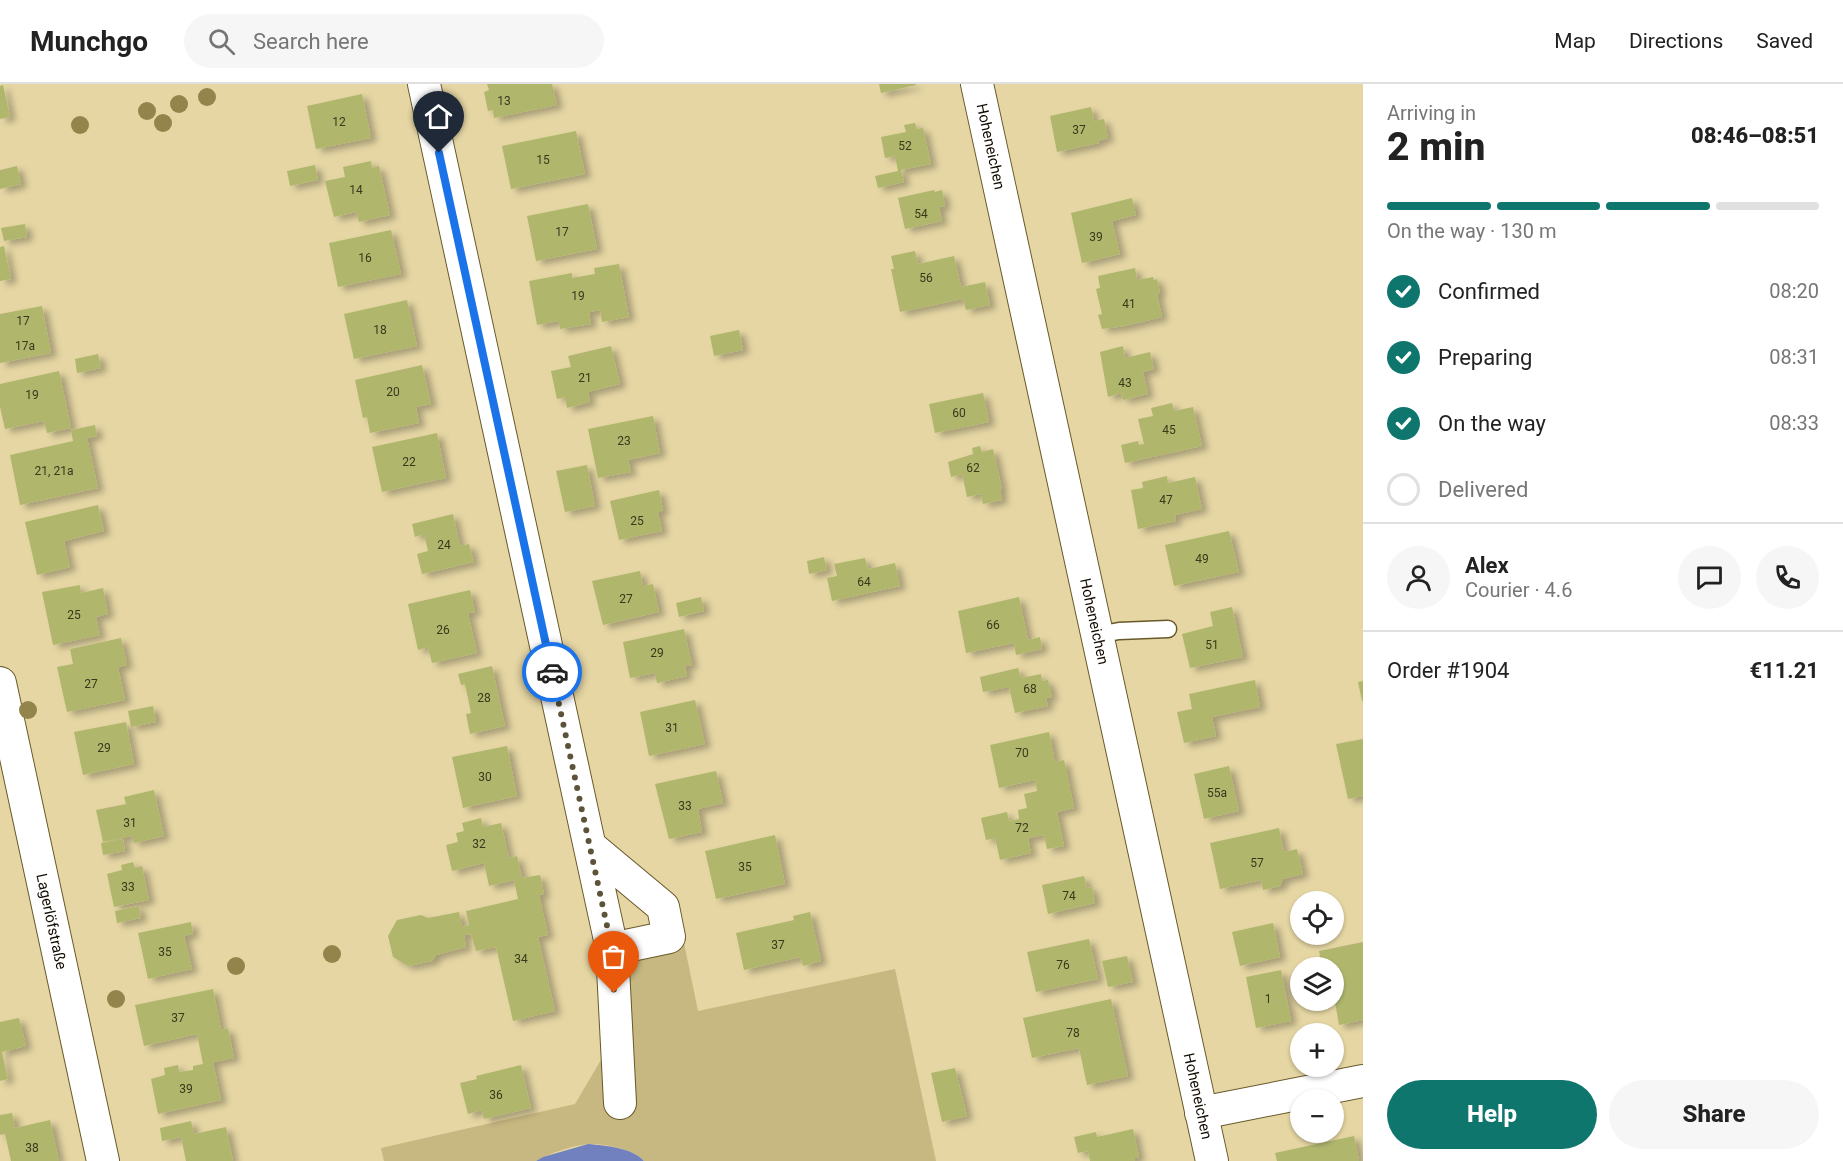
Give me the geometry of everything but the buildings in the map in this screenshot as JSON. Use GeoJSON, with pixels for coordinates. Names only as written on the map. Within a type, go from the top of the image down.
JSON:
{"type":"FeatureCollection","features":[{"type":"Feature","properties":{"kind":"street"},"geometry":{"type":"LineString","coordinates":[[424,84],[612,949],[620,1103]]}},
{"type":"Feature","properties":{"kind":"street","name":"Hoheneichen"},"geometry":{"type":"LineString","coordinates":[[977,84],[1212,1161]]}},
{"type":"Feature","properties":{"kind":"street","name":"Lagerlöfstraße"},"geometry":{"type":"LineString","coordinates":[[0,683],[103,1161]]}},
{"type":"Feature","properties":{"kind":"street"},"geometry":{"type":"LineString","coordinates":[[591,846],[663,907],[669,937],[612,949]]}},
{"type":"Feature","properties":{"kind":"street"},"geometry":{"type":"LineString","coordinates":[[1201,1113],[1363,1081]]}},
{"type":"Feature","properties":{"kind":"lane"},"geometry":{"type":"LineString","coordinates":[[1097,635],[1119,631],[1168,629]]}},
{"type":"Feature","properties":{"kind":"shaded area"},"geometry":{"type":"Polygon","coordinates":[[[684,943],[698,1011],[895,969],[936,1161],[644,1161],[633,1153],[619,1148],[590,1144],[562,1150],[536,1161],[384,1161],[381,1148],[575,1104],[611,1043],[597,963],[684,943]]]}},
{"type":"Feature","properties":{"kind":"water"},"geometry":{"type":"Polygon","coordinates":[[[588,1144],[625,1150],[639,1156],[644,1161],[536,1161],[588,1144]]]}},
{"type":"Feature","properties":{"kind":"way so far"},"geometry":{"type":"LineString","coordinates":[[552,672],[612,949],[614,993]]}},
{"type":"Feature","properties":{"kind":"route"},"geometry":{"type":"LineString","coordinates":[[439,153],[552,672]]}}]}
